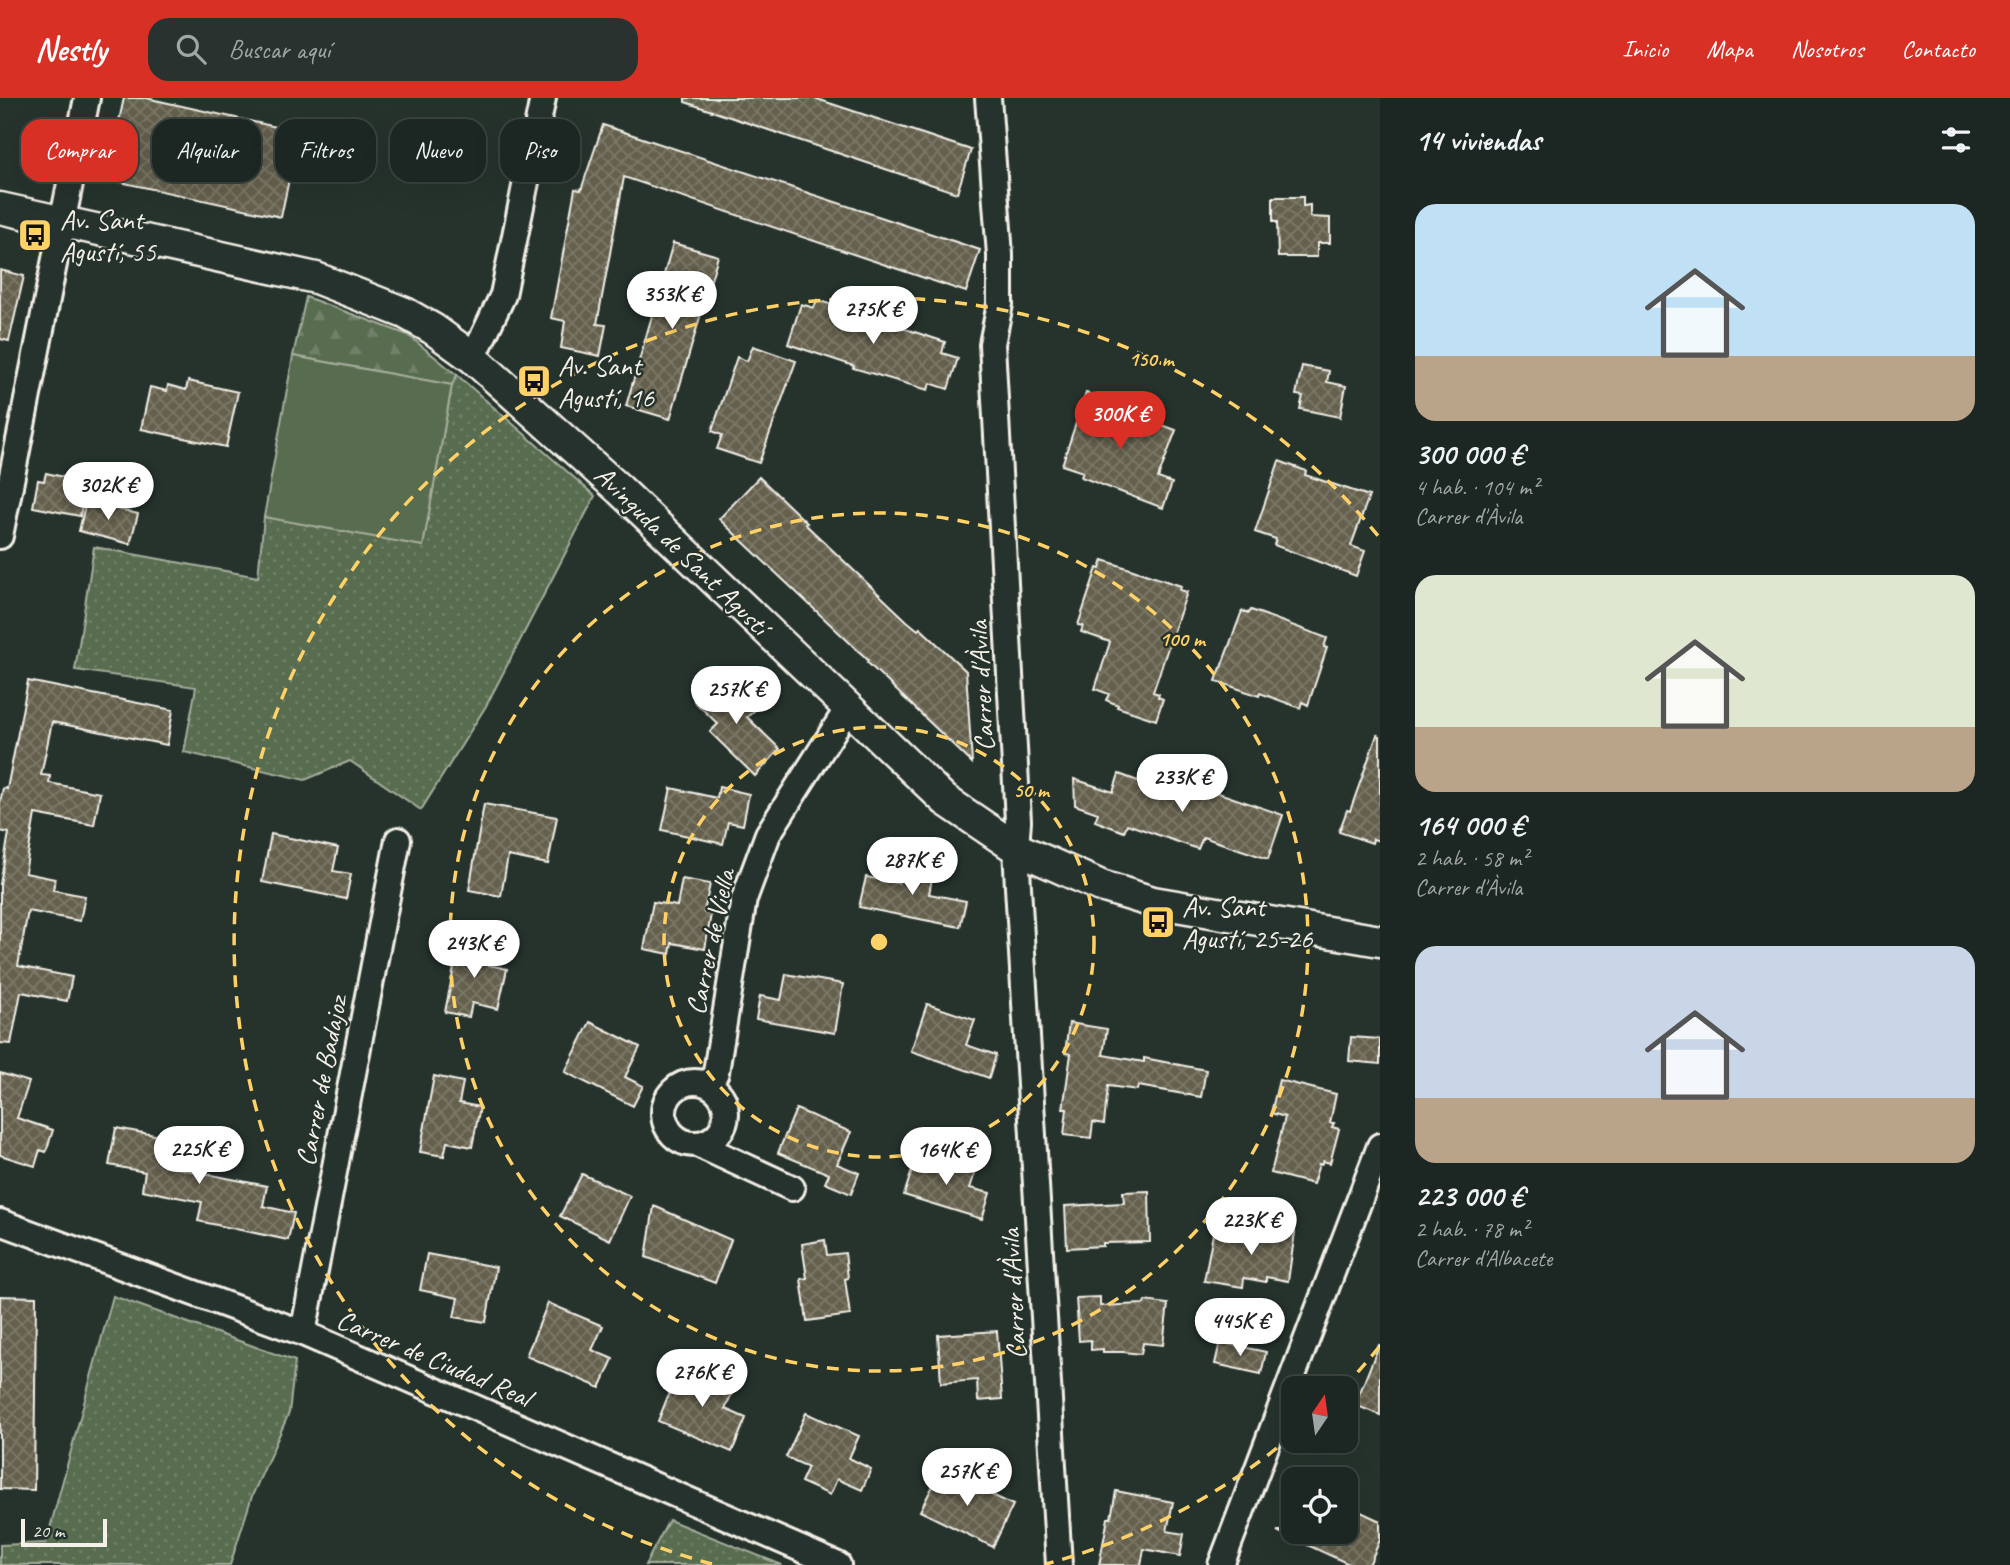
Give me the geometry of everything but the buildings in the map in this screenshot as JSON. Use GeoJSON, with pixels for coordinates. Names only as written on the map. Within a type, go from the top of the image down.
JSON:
{"type":"FeatureCollection","features":[{"type":"Feature","properties":{"kind":"street"},"geometry":{"type":"LineString","coordinates":[[0,536],[87,98]]}},
{"type":"Feature","properties":{"kind":"street"},"geometry":{"type":"LineString","coordinates":[[473,358],[503,295],[543,98]]}},
{"type":"Feature","properties":{"kind":"street","name":"Carrer d'Àvila"},"geometry":{"type":"LineString","coordinates":[[988,98],[1000,255],[1000,304],[992,344],[1018,821],[1016,848],[1059,1565]]}},
{"type":"Feature","properties":{"kind":"street","name":"Avinguda de Sant Agustí"},"geometry":{"type":"LineString","coordinates":[[0,208],[316,278],[405,313],[433,329],[473,358],[620,490],[945,800],[1016,848],[1101,886],[1153,902],[1380,941]]}},
{"type":"Feature","properties":{"kind":"street","name":"Carrer de Viella"},"geometry":{"type":"LineString","coordinates":[[710,1085],[716,1072],[748,888],[768,834],[848,708]]}},
{"type":"Feature","properties":{"kind":"street","name":"Carrer de Badajoz"},"geometry":{"type":"LineString","coordinates":[[303,1333],[398,840]]}},
{"type":"Feature","properties":{"kind":"street"},"geometry":{"type":"LineString","coordinates":[[697,1144],[708,1142],[722,1129],[726,1109],[718,1091],[700,1081],[689,1081],[679,1085],[665,1101],[664,1122],[669,1131],[677,1139],[697,1144],[792,1188]]}},
{"type":"Feature","properties":{"kind":"street"},"geometry":{"type":"LineString","coordinates":[[1222,1565],[1380,1146]]}},
{"type":"Feature","properties":{"kind":"street","name":"Carrer de Ciudad Real"},"geometry":{"type":"LineString","coordinates":[[0,1223],[303,1333],[838,1565]]}},
{"type":"Feature","properties":{"kind":"green space"},"geometry":{"type":"Polygon","coordinates":[[[306,297],[408,335],[457,375],[452,385],[293,356],[306,297]]]}},
{"type":"Feature","properties":{"kind":"green space"},"geometry":{"type":"Polygon","coordinates":[[[293,356],[452,385],[423,546],[264,517],[293,356]]]}},
{"type":"Feature","properties":{"kind":"green space"},"geometry":{"type":"Polygon","coordinates":[[[457,375],[595,496],[486,706],[421,810],[350,761],[305,780],[184,752],[196,687],[75,670],[94,547],[258,577],[264,517],[423,545],[452,385],[457,375]]]}},
{"type":"Feature","properties":{"kind":"green space"},"geometry":{"type":"Polygon","coordinates":[[[113,1296],[295,1361],[289,1413],[252,1496],[230,1565],[0,1565],[0,1545],[46,1543],[113,1296]]]}},
{"type":"Feature","properties":{"kind":"green space"},"geometry":{"type":"Polygon","coordinates":[[[669,1520],[782,1565],[645,1565],[669,1520]]]}},
{"type":"Feature","properties":{"kind":"place","name":"Av. Sant Agustí, 55"},"geometry":{"type":"Point","coordinates":[35,235]}},
{"type":"Feature","properties":{"kind":"place","name":"Av. Sant Agustí, 16"},"geometry":{"type":"Point","coordinates":[534,381]}},
{"type":"Feature","properties":{"kind":"place","name":"Av. Sant Agustí, 25-26"},"geometry":{"type":"Point","coordinates":[1158,922]}}]}
